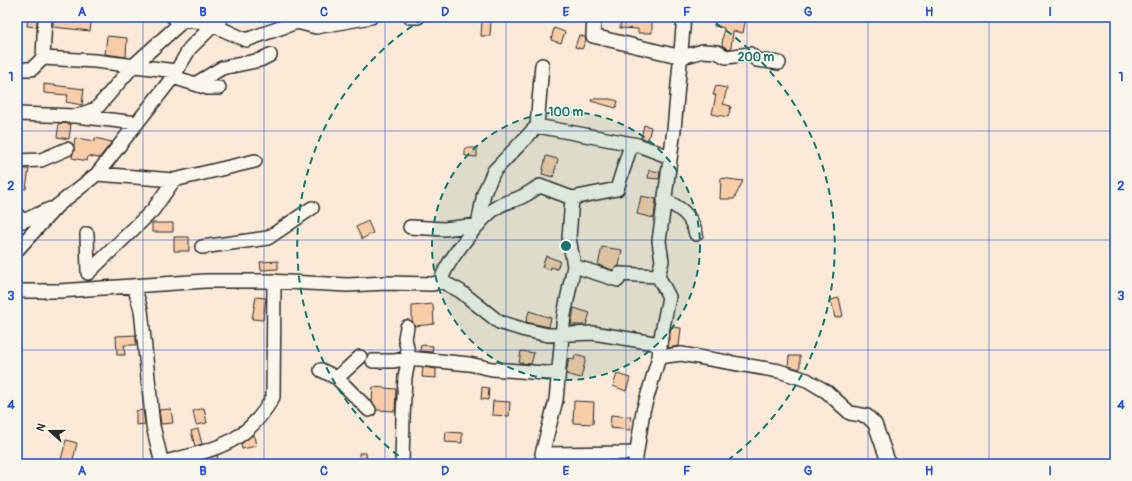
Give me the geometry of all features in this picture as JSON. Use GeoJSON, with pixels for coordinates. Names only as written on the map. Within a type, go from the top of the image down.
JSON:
{"type":"FeatureCollection","features":[{"type":"Feature","properties":{"kind":"street"},"geometry":{"type":"LineString","coordinates":[[17,69],[32,69],[43,58],[45,17]]}},
{"type":"Feature","properties":{"kind":"street"},"geometry":{"type":"LineString","coordinates":[[76,116],[96,109],[133,66],[179,18],[216,20],[246,40],[297,22],[316,27],[371,17]]}},
{"type":"Feature","properties":{"kind":"street"},"geometry":{"type":"LineString","coordinates":[[410,17],[418,17]]}},
{"type":"Feature","properties":{"kind":"street"},"geometry":{"type":"LineString","coordinates":[[594,17],[593,36],[682,56],[703,51],[717,52],[726,56],[750,54],[757,60],[779,63]]}},
{"type":"Feature","properties":{"kind":"street"},"geometry":{"type":"LineString","coordinates":[[572,198],[569,238],[574,266],[564,315],[556,400],[542,454],[636,458],[643,411],[660,352],[669,297],[658,276],[662,261],[659,241],[682,56],[684,17]]}},
{"type":"Feature","properties":{"kind":"street"},"geometry":{"type":"LineString","coordinates":[[17,250],[57,206],[97,174],[175,74],[190,48],[216,20]]}},
{"type":"Feature","properties":{"kind":"street"},"geometry":{"type":"LineString","coordinates":[[194,84],[222,68],[260,60],[270,55]]}},
{"type":"Feature","properties":{"kind":"street"},"geometry":{"type":"LineString","coordinates":[[43,58],[133,66],[175,74],[194,84],[208,88],[219,88]]}},
{"type":"Feature","properties":{"kind":"street"},"geometry":{"type":"LineString","coordinates":[[478,225],[484,193],[494,171],[537,126],[542,65]]}},
{"type":"Feature","properties":{"kind":"street"},"geometry":{"type":"LineString","coordinates":[[17,114],[76,116],[137,123]]}},
{"type":"Feature","properties":{"kind":"street"},"geometry":{"type":"LineString","coordinates":[[537,126],[631,145],[670,157]]}},
{"type":"Feature","properties":{"kind":"street"},"geometry":{"type":"LineString","coordinates":[[441,281],[442,275],[459,250],[478,225],[497,207],[540,186],[572,198],[616,189],[631,145]]}},
{"type":"Feature","properties":{"kind":"street"},"geometry":{"type":"LineString","coordinates":[[17,161],[42,160],[67,149]]}},
{"type":"Feature","properties":{"kind":"street"},"geometry":{"type":"LineString","coordinates":[[97,174],[174,180],[255,161]]}},
{"type":"Feature","properties":{"kind":"street"},"geometry":{"type":"LineString","coordinates":[[87,234],[88,273],[153,210],[174,180]]}},
{"type":"Feature","properties":{"kind":"street"},"geometry":{"type":"LineString","coordinates":[[664,200],[681,207],[693,226],[696,234]]}},
{"type":"Feature","properties":{"kind":"street"},"geometry":{"type":"LineString","coordinates":[[19,219],[57,206]]}},
{"type":"Feature","properties":{"kind":"street"},"geometry":{"type":"LineString","coordinates":[[202,247],[268,238],[312,208]]}},
{"type":"Feature","properties":{"kind":"street"},"geometry":{"type":"LineString","coordinates":[[410,227],[444,229],[478,225]]}},
{"type":"Feature","properties":{"kind":"street"},"geometry":{"type":"LineString","coordinates":[[574,266],[618,280],[620,274],[658,276]]}},
{"type":"Feature","properties":{"kind":"street"},"geometry":{"type":"LineString","coordinates":[[17,291],[59,291],[205,281],[274,281],[348,285],[386,283],[433,284],[441,281],[460,291],[499,322],[548,336],[593,333],[654,343],[660,352]]}},
{"type":"Feature","properties":{"kind":"street"},"geometry":{"type":"LineString","coordinates":[[134,286],[141,310],[153,426],[161,464],[229,443],[252,427],[265,412],[273,398],[274,281]]}},
{"type":"Feature","properties":{"kind":"street"},"geometry":{"type":"LineString","coordinates":[[402,464],[403,412],[409,358],[405,338],[407,327]]}},
{"type":"Feature","properties":{"kind":"street"},"geometry":{"type":"LineString","coordinates":[[660,352],[681,354],[774,370],[807,380],[827,392],[850,413],[867,416],[875,424],[889,464]]}},
{"type":"Feature","properties":{"kind":"street"},"geometry":{"type":"LineString","coordinates":[[336,378],[366,359],[394,361],[409,358],[469,364],[492,369],[545,374],[559,372]]}},
{"type":"Feature","properties":{"kind":"street"},"geometry":{"type":"LineString","coordinates":[[321,370],[336,378],[369,410]]}},
{"type":"Feature","properties":{"kind":"building"},"geometry":{"type":"Polygon","coordinates":[[[28,17],[37,17],[37,27],[27,26],[28,17]]]}},
{"type":"Feature","properties":{"kind":"building"},"geometry":{"type":"Polygon","coordinates":[[[53,17],[92,17],[90,31],[53,27],[53,17]]]}},
{"type":"Feature","properties":{"kind":"building"},"geometry":{"type":"Polygon","coordinates":[[[621,17],[652,17],[652,33],[638,33],[638,29],[620,28],[621,17]]]}},
{"type":"Feature","properties":{"kind":"building"},"geometry":{"type":"Polygon","coordinates":[[[738,17],[746,17],[743,33],[733,31],[731,48],[728,49],[722,45],[724,28],[714,26],[716,18],[737,22],[738,17]]]}},
{"type":"Feature","properties":{"kind":"building"},"geometry":{"type":"Polygon","coordinates":[[[482,20],[491,20],[490,36],[481,36],[482,20]]]}},
{"type":"Feature","properties":{"kind":"building"},"geometry":{"type":"Polygon","coordinates":[[[554,28],[565,32],[561,43],[551,40],[554,28]]]}},
{"type":"Feature","properties":{"kind":"building"},"geometry":{"type":"Polygon","coordinates":[[[579,35],[585,37],[586,40],[582,49],[575,47],[579,35]]]}},
{"type":"Feature","properties":{"kind":"building"},"geometry":{"type":"Polygon","coordinates":[[[107,36],[127,38],[126,57],[105,54],[107,36]]]}},
{"type":"Feature","properties":{"kind":"building"},"geometry":{"type":"Polygon","coordinates":[[[44,84],[84,89],[82,105],[66,102],[68,95],[44,93],[44,84]]]}},
{"type":"Feature","properties":{"kind":"building"},"geometry":{"type":"Polygon","coordinates":[[[716,86],[727,88],[723,104],[731,106],[728,117],[712,114],[716,95],[713,95],[716,86]]]}},
{"type":"Feature","properties":{"kind":"building"},"geometry":{"type":"Polygon","coordinates":[[[592,99],[610,99],[618,101],[616,108],[591,101],[592,99]]]}},
{"type":"Feature","properties":{"kind":"building"},"geometry":{"type":"Polygon","coordinates":[[[59,123],[71,124],[69,139],[57,137],[59,123]]]}},
{"type":"Feature","properties":{"kind":"building"},"geometry":{"type":"Polygon","coordinates":[[[644,125],[651,127],[648,140],[641,138],[644,125]]]}},
{"type":"Feature","properties":{"kind":"building"},"geometry":{"type":"Polygon","coordinates":[[[75,138],[95,141],[95,138],[112,142],[99,158],[88,156],[87,161],[72,158],[75,138]]]}},
{"type":"Feature","properties":{"kind":"building"},"geometry":{"type":"Polygon","coordinates":[[[465,148],[477,148],[477,157],[465,156],[465,148]]]}},
{"type":"Feature","properties":{"kind":"building"},"geometry":{"type":"Polygon","coordinates":[[[546,156],[558,159],[553,177],[542,174],[546,156]]]}},
{"type":"Feature","properties":{"kind":"building"},"geometry":{"type":"Polygon","coordinates":[[[17,169],[29,169],[26,189],[17,188],[17,169]]]}},
{"type":"Feature","properties":{"kind":"building"},"geometry":{"type":"Polygon","coordinates":[[[649,170],[660,172],[659,179],[648,178],[649,170]]]}},
{"type":"Feature","properties":{"kind":"building"},"geometry":{"type":"Polygon","coordinates":[[[721,178],[743,181],[734,199],[720,199],[721,178]]]}},
{"type":"Feature","properties":{"kind":"building"},"geometry":{"type":"Polygon","coordinates":[[[641,196],[656,199],[654,218],[637,214],[641,196]]]}},
{"type":"Feature","properties":{"kind":"building"},"geometry":{"type":"Polygon","coordinates":[[[368,221],[373,233],[362,239],[356,227],[368,221]]]}},
{"type":"Feature","properties":{"kind":"building"},"geometry":{"type":"Polygon","coordinates":[[[152,223],[173,223],[173,232],[152,232],[152,223]]]}},
{"type":"Feature","properties":{"kind":"building"},"geometry":{"type":"Polygon","coordinates":[[[174,237],[189,237],[189,251],[174,251],[174,237]]]}},
{"type":"Feature","properties":{"kind":"building"},"geometry":{"type":"Polygon","coordinates":[[[602,247],[622,250],[619,266],[613,270],[598,265],[602,247]]]}},
{"type":"Feature","properties":{"kind":"building"},"geometry":{"type":"Polygon","coordinates":[[[546,256],[560,261],[557,269],[551,267],[550,270],[542,267],[546,256]]]}},
{"type":"Feature","properties":{"kind":"building"},"geometry":{"type":"Polygon","coordinates":[[[278,261],[278,269],[261,270],[260,262],[278,261]]]}},
{"type":"Feature","properties":{"kind":"building"},"geometry":{"type":"Polygon","coordinates":[[[256,297],[266,298],[263,320],[252,319],[256,297]]]}},
{"type":"Feature","properties":{"kind":"building"},"geometry":{"type":"Polygon","coordinates":[[[839,298],[843,316],[835,318],[831,300],[839,298]]]}},
{"type":"Feature","properties":{"kind":"building"},"geometry":{"type":"Polygon","coordinates":[[[433,304],[434,324],[415,326],[412,321],[412,306],[433,304]]]}},
{"type":"Feature","properties":{"kind":"building"},"geometry":{"type":"Polygon","coordinates":[[[574,308],[590,313],[586,325],[571,325],[574,308]]]}},
{"type":"Feature","properties":{"kind":"building"},"geometry":{"type":"Polygon","coordinates":[[[529,311],[551,318],[549,327],[526,322],[529,311]]]}},
{"type":"Feature","properties":{"kind":"building"},"geometry":{"type":"Polygon","coordinates":[[[671,327],[681,328],[679,346],[668,348],[671,327]]]}},
{"type":"Feature","properties":{"kind":"building"},"geometry":{"type":"Polygon","coordinates":[[[136,335],[136,345],[124,345],[125,355],[117,355],[116,336],[136,335]]]}},
{"type":"Feature","properties":{"kind":"building"},"geometry":{"type":"Polygon","coordinates":[[[421,345],[433,346],[432,352],[420,351],[421,345]]]}},
{"type":"Feature","properties":{"kind":"building"},"geometry":{"type":"Polygon","coordinates":[[[521,351],[534,353],[531,364],[519,363],[521,351]]]}},
{"type":"Feature","properties":{"kind":"building"},"geometry":{"type":"Polygon","coordinates":[[[575,355],[586,358],[581,378],[566,374],[569,358],[574,360],[575,355]]]}},
{"type":"Feature","properties":{"kind":"building"},"geometry":{"type":"Polygon","coordinates":[[[789,356],[800,356],[800,369],[788,366],[789,356]]]}},
{"type":"Feature","properties":{"kind":"building"},"geometry":{"type":"Polygon","coordinates":[[[423,367],[436,369],[436,378],[422,377],[423,367]]]}},
{"type":"Feature","properties":{"kind":"building"},"geometry":{"type":"Polygon","coordinates":[[[617,374],[630,378],[626,391],[613,386],[617,374]]]}},
{"type":"Feature","properties":{"kind":"building"},"geometry":{"type":"Polygon","coordinates":[[[373,387],[396,389],[395,411],[377,410],[372,402],[373,387]]]}},
{"type":"Feature","properties":{"kind":"building"},"geometry":{"type":"Polygon","coordinates":[[[482,387],[489,388],[488,400],[481,399],[482,387]]]}},
{"type":"Feature","properties":{"kind":"building"},"geometry":{"type":"Polygon","coordinates":[[[493,401],[510,402],[509,416],[492,415],[493,401]]]}},
{"type":"Feature","properties":{"kind":"building"},"geometry":{"type":"Polygon","coordinates":[[[574,401],[594,402],[593,424],[573,423],[574,401]]]}},
{"type":"Feature","properties":{"kind":"building"},"geometry":{"type":"Polygon","coordinates":[[[204,408],[207,423],[196,425],[193,411],[204,408]]]}},
{"type":"Feature","properties":{"kind":"building"},"geometry":{"type":"Polygon","coordinates":[[[171,409],[173,423],[161,424],[159,410],[171,409]]]}},
{"type":"Feature","properties":{"kind":"building"},"geometry":{"type":"Polygon","coordinates":[[[143,410],[145,424],[136,425],[136,411],[143,410]]]}},
{"type":"Feature","properties":{"kind":"building"},"geometry":{"type":"Polygon","coordinates":[[[611,415],[631,417],[630,430],[610,428],[611,415]]]}},
{"type":"Feature","properties":{"kind":"building"},"geometry":{"type":"Polygon","coordinates":[[[198,429],[202,444],[195,446],[191,431],[198,429]]]}},
{"type":"Feature","properties":{"kind":"building"},"geometry":{"type":"Polygon","coordinates":[[[446,432],[462,433],[462,443],[445,442],[446,432]]]}},
{"type":"Feature","properties":{"kind":"building"},"geometry":{"type":"Polygon","coordinates":[[[251,436],[254,436],[256,446],[242,449],[241,444],[251,436]]]}},
{"type":"Feature","properties":{"kind":"building"},"geometry":{"type":"Polygon","coordinates":[[[66,440],[77,443],[72,464],[60,464],[66,440]]]}},
{"type":"Feature","properties":{"kind":"building"},"geometry":{"type":"Polygon","coordinates":[[[359,453],[366,453],[367,464],[360,464],[359,453]]]}},
{"type":"Feature","properties":{"kind":"building"},"geometry":{"type":"Polygon","coordinates":[[[217,455],[219,464],[204,464],[203,460],[217,455]]]}}]}
